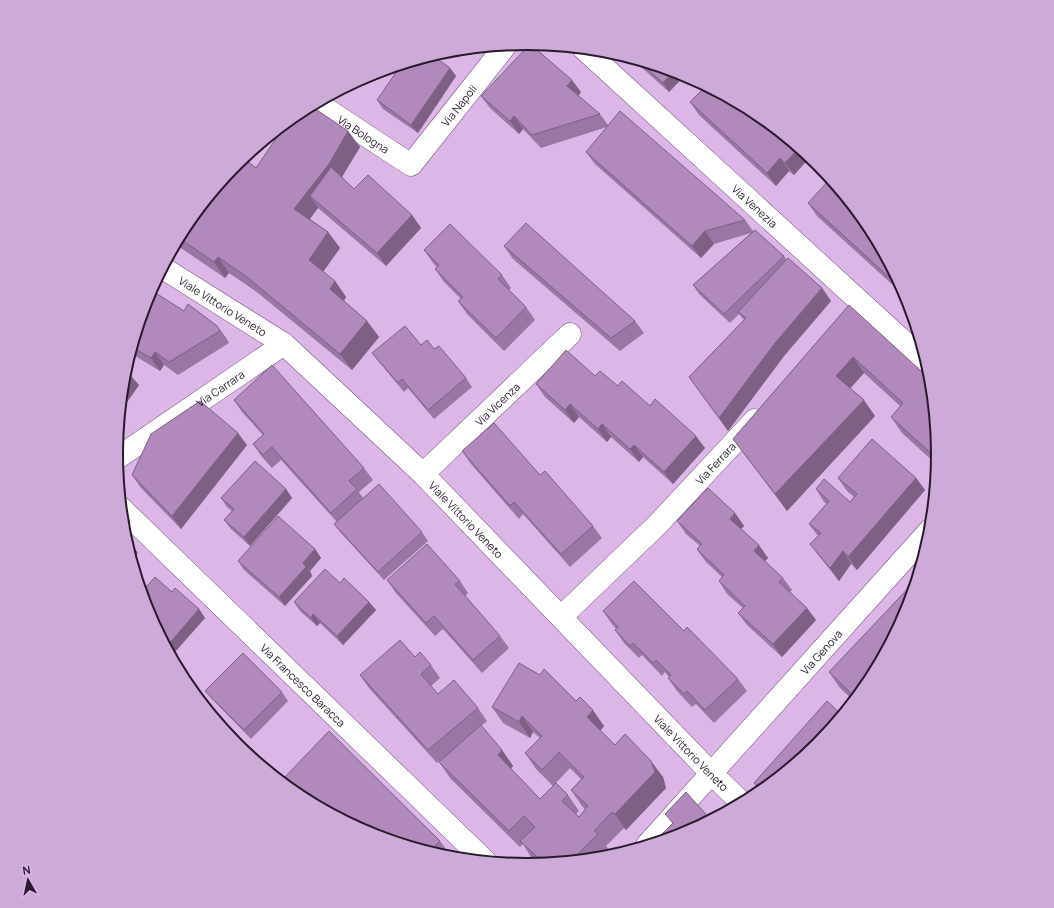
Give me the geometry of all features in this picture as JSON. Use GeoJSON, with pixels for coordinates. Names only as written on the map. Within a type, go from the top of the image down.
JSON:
{"type":"FeatureCollection","features":[{"type":"Feature","properties":{"kind":"street","name":"Via Napoli"},"geometry":{"type":"LineString","coordinates":[[411,165],[501,51]]}},
{"type":"Feature","properties":{"kind":"street","name":"Via Venezia"},"geometry":{"type":"LineString","coordinates":[[590,55],[856,311],[919,357]]}},
{"type":"Feature","properties":{"kind":"street","name":"Via Bologna"},"geometry":{"type":"LineString","coordinates":[[322,106],[411,165]]}},
{"type":"Feature","properties":{"kind":"street","name":"Viale Vittorio Veneto"},"geometry":{"type":"LineString","coordinates":[[167,271],[284,344],[423,474],[737,799]]}},
{"type":"Feature","properties":{"kind":"street","name":"Via Vicenza"},"geometry":{"type":"LineString","coordinates":[[423,474],[570,334]]}},
{"type":"Feature","properties":{"kind":"street","name":"Via Carrara"},"geometry":{"type":"LineString","coordinates":[[123,454],[284,344]]}},
{"type":"Feature","properties":{"kind":"street","name":"Via Ferrara"},"geometry":{"type":"LineString","coordinates":[[561,617],[657,525],[770,404]]}},
{"type":"Feature","properties":{"kind":"street","name":"Via Francesco Baracca"},"geometry":{"type":"LineString","coordinates":[[127,514],[479,855]]}},
{"type":"Feature","properties":{"kind":"street","name":"Via Genova"},"geometry":{"type":"LineString","coordinates":[[653,838],[921,540]]}},
{"type":"Feature","properties":{"kind":"building"},"geometry":{"type":"Polygon","coordinates":[[[524,50],[537,50],[572,80],[567,86],[600,114],[532,135],[514,116],[510,121],[481,96],[524,50]]]}},
{"type":"Feature","properties":{"kind":"building"},"geometry":{"type":"Polygon","coordinates":[[[439,60],[450,68],[411,125],[377,100],[397,71],[439,60]]]}},
{"type":"Feature","properties":{"kind":"building"},"geometry":{"type":"Polygon","coordinates":[[[646,68],[669,76],[663,83],[646,68]]]}},
{"type":"Feature","properties":{"kind":"building"},"geometry":{"type":"Polygon","coordinates":[[[702,90],[706,92],[751,118],[773,133],[795,152],[785,163],[780,158],[767,173],[690,102],[702,90]]]}},
{"type":"Feature","properties":{"kind":"building"},"geometry":{"type":"Polygon","coordinates":[[[316,110],[348,131],[329,164],[294,209],[328,232],[309,260],[335,281],[330,289],[367,321],[340,354],[247,277],[218,257],[214,262],[184,241],[206,208],[241,168],[248,162],[256,168],[278,135],[316,110]]]}},
{"type":"Feature","properties":{"kind":"building"},"geometry":{"type":"Polygon","coordinates":[[[620,111],[745,220],[705,231],[692,246],[586,152],[620,111]]]}},
{"type":"Feature","properties":{"kind":"building"},"geometry":{"type":"Polygon","coordinates":[[[331,167],[354,189],[368,175],[412,215],[377,253],[310,196],[331,167]]]}},
{"type":"Feature","properties":{"kind":"building"},"geometry":{"type":"Polygon","coordinates":[[[826,183],[848,208],[863,230],[877,252],[891,279],[808,203],[826,183]]]}},
{"type":"Feature","properties":{"kind":"building"},"geometry":{"type":"Polygon","coordinates":[[[526,223],[635,321],[611,338],[504,246],[526,223]]]}},
{"type":"Feature","properties":{"kind":"building"},"geometry":{"type":"Polygon","coordinates":[[[450,224],[502,275],[498,279],[526,307],[496,338],[458,301],[463,297],[435,269],[439,265],[424,250],[450,224]]]}},
{"type":"Feature","properties":{"kind":"building"},"geometry":{"type":"Polygon","coordinates":[[[755,230],[784,256],[724,314],[693,285],[755,230]]]}},
{"type":"Feature","properties":{"kind":"building"},"geometry":{"type":"Polygon","coordinates":[[[788,258],[822,288],[775,343],[719,418],[689,377],[746,318],[738,312],[788,258]]]}},
{"type":"Feature","properties":{"kind":"building"},"geometry":{"type":"Polygon","coordinates":[[[157,294],[184,311],[188,304],[217,326],[220,331],[169,362],[155,352],[151,358],[137,350],[144,324],[157,294]]]}},
{"type":"Feature","properties":{"kind":"building"},"geometry":{"type":"Polygon","coordinates":[[[849,305],[922,372],[928,401],[931,453],[891,417],[903,403],[853,357],[836,376],[864,400],[775,494],[733,439],[849,305]]]}},
{"type":"Feature","properties":{"kind":"building"},"geometry":{"type":"Polygon","coordinates":[[[405,326],[421,345],[427,340],[434,349],[439,346],[466,378],[428,410],[402,379],[398,383],[372,353],[405,326]]]}},
{"type":"Feature","properties":{"kind":"building"},"geometry":{"type":"Polygon","coordinates":[[[566,350],[595,376],[600,371],[618,386],[622,381],[650,406],[655,399],[696,436],[664,472],[634,445],[630,449],[602,424],[598,429],[570,404],[565,410],[536,384],[566,350]]]}},
{"type":"Feature","properties":{"kind":"building"},"geometry":{"type":"Polygon","coordinates":[[[272,365],[364,468],[349,481],[357,489],[331,513],[272,447],[263,455],[253,444],[264,434],[234,400],[272,365]]]}},
{"type":"Feature","properties":{"kind":"building"},"geometry":{"type":"Polygon","coordinates":[[[200,401],[238,433],[172,516],[132,475],[151,434],[200,401]]]}},
{"type":"Feature","properties":{"kind":"building"},"geometry":{"type":"Polygon","coordinates":[[[494,423],[540,475],[545,471],[593,526],[561,554],[514,502],[510,506],[462,451],[494,423]]]}},
{"type":"Feature","properties":{"kind":"building"},"geometry":{"type":"Polygon","coordinates":[[[872,439],[916,478],[848,557],[843,551],[830,568],[810,544],[821,533],[809,524],[829,501],[816,489],[824,479],[850,502],[857,494],[838,478],[872,439]]]}},
{"type":"Feature","properties":{"kind":"building"},"geometry":{"type":"Polygon","coordinates":[[[255,461],[286,489],[244,537],[224,520],[234,509],[221,498],[255,461]]]}},
{"type":"Feature","properties":{"kind":"building"},"geometry":{"type":"Polygon","coordinates":[[[379,484],[422,532],[378,572],[334,524],[379,484]]]}},
{"type":"Feature","properties":{"kind":"building"},"geometry":{"type":"Polygon","coordinates":[[[708,488],[735,513],[730,519],[759,545],[754,551],[783,578],[779,582],[807,608],[773,644],[738,613],[745,606],[719,581],[724,575],[697,549],[702,544],[677,521],[708,488]]]}},
{"type":"Feature","properties":{"kind":"building"},"geometry":{"type":"Polygon","coordinates":[[[278,516],[315,549],[303,563],[306,567],[279,597],[238,561],[278,516]]]}},
{"type":"Feature","properties":{"kind":"building"},"geometry":{"type":"Polygon","coordinates":[[[427,544],[460,581],[455,584],[500,636],[473,660],[434,616],[426,623],[387,580],[427,544]]]}},
{"type":"Feature","properties":{"kind":"building"},"geometry":{"type":"Polygon","coordinates":[[[325,569],[340,583],[344,578],[369,602],[337,636],[313,614],[311,618],[294,602],[325,569]]]}},
{"type":"Feature","properties":{"kind":"building"},"geometry":{"type":"Polygon","coordinates":[[[155,577],[172,592],[175,588],[199,609],[170,643],[154,609],[146,588],[155,577]]]}},
{"type":"Feature","properties":{"kind":"building"},"geometry":{"type":"Polygon","coordinates":[[[634,581],[684,631],[687,627],[738,679],[705,710],[687,691],[684,694],[668,678],[671,675],[656,660],[653,663],[633,643],[630,646],[615,630],[618,627],[603,611],[634,581]]]}},
{"type":"Feature","properties":{"kind":"building"},"geometry":{"type":"Polygon","coordinates":[[[908,588],[889,633],[877,656],[852,694],[829,672],[908,588]]]}},
{"type":"Feature","properties":{"kind":"building"},"geometry":{"type":"Polygon","coordinates":[[[400,640],[415,657],[420,652],[431,665],[421,674],[438,694],[454,680],[478,708],[428,750],[360,675],[400,640]]]}},
{"type":"Feature","properties":{"kind":"building"},"geometry":{"type":"Polygon","coordinates":[[[243,653],[282,692],[244,730],[205,691],[243,653]]]}},
{"type":"Feature","properties":{"kind":"building"},"geometry":{"type":"Polygon","coordinates":[[[519,663],[540,675],[544,669],[576,701],[580,697],[593,710],[587,717],[615,745],[625,734],[651,761],[655,772],[615,814],[612,812],[594,831],[598,834],[577,855],[538,858],[520,841],[535,827],[524,816],[509,831],[439,762],[481,725],[502,750],[498,755],[540,799],[556,783],[568,795],[562,801],[579,817],[588,806],[571,790],[584,777],[559,752],[542,770],[525,753],[542,736],[522,716],[519,722],[492,707],[519,663]]]}},
{"type":"Feature","properties":{"kind":"building"},"geometry":{"type":"Polygon","coordinates":[[[827,701],[838,711],[813,740],[773,775],[757,786],[754,783],[827,701]]]}},
{"type":"Feature","properties":{"kind":"building"},"geometry":{"type":"Polygon","coordinates":[[[329,731],[440,841],[434,847],[397,837],[372,827],[325,804],[285,777],[329,731]]]}},
{"type":"Feature","properties":{"kind":"building"},"geometry":{"type":"Polygon","coordinates":[[[686,792],[707,815],[660,836],[673,823],[665,814],[686,792]]]}}]}
